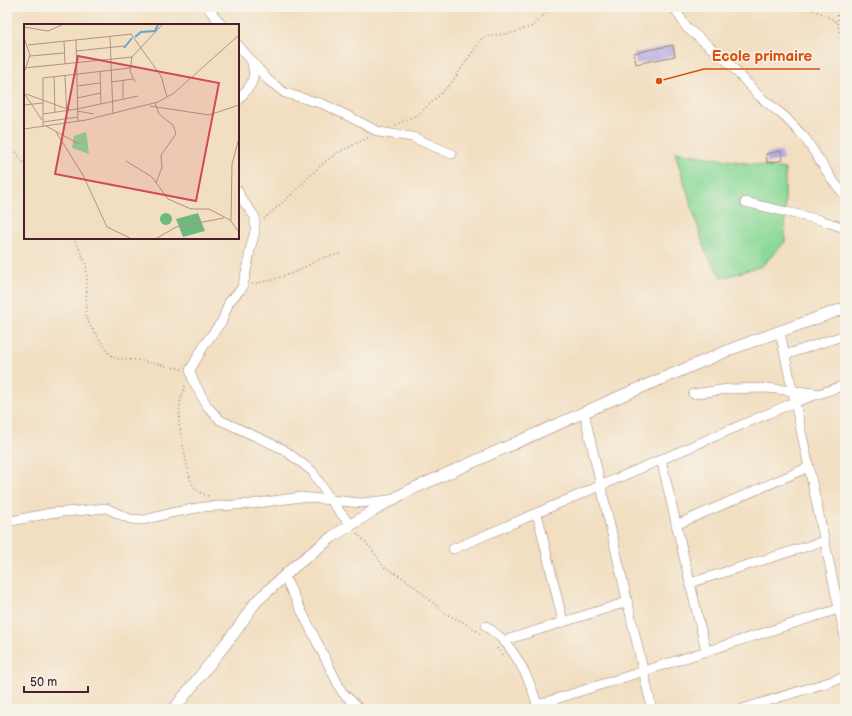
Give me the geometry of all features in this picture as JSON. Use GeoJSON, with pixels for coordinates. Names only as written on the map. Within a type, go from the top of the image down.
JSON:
{"type":"FeatureCollection","features":[{"type":"Feature","properties":{"kind":"street"},"geometry":{"type":"LineString","coordinates":[[207,7],[221,24]]}},
{"type":"Feature","properties":{"kind":"street"},"geometry":{"type":"LineString","coordinates":[[674,7],[686,28],[727,61],[759,96],[785,117],[805,138],[833,181],[845,195]]}},
{"type":"Feature","properties":{"kind":"street"},"geometry":{"type":"LineString","coordinates":[[239,46],[268,80],[285,93],[323,104],[379,132],[412,137],[452,154]]}},
{"type":"Feature","properties":{"kind":"street"},"geometry":{"type":"LineString","coordinates":[[239,98],[252,84],[254,74],[252,61]]}},
{"type":"Feature","properties":{"kind":"street"},"geometry":{"type":"LineString","coordinates":[[239,193],[241,198],[255,217],[255,232],[245,277],[242,288],[229,302],[222,320],[205,344],[190,370],[193,380],[207,406],[220,420],[283,449],[312,470],[330,499],[350,525]]}},
{"type":"Feature","properties":{"kind":"street"},"geometry":{"type":"LineString","coordinates":[[745,202],[820,220],[845,228]]}},
{"type":"Feature","properties":{"kind":"street"},"geometry":{"type":"LineString","coordinates":[[174,709],[238,628],[258,600],[295,566],[332,537],[391,500],[584,412],[734,348],[845,308]]}},
{"type":"Feature","properties":{"kind":"street"},"geometry":{"type":"LineString","coordinates":[[780,332],[824,541],[842,608],[845,637]]}},
{"type":"Feature","properties":{"kind":"street"},"geometry":{"type":"LineString","coordinates":[[784,355],[845,335]]}},
{"type":"Feature","properties":{"kind":"street"},"geometry":{"type":"LineString","coordinates":[[453,549],[795,402],[845,386]]}},
{"type":"Feature","properties":{"kind":"street"},"geometry":{"type":"LineString","coordinates":[[693,394],[728,389],[766,388],[814,393],[839,389],[845,390]]}},
{"type":"Feature","properties":{"kind":"street"},"geometry":{"type":"LineString","coordinates":[[584,412],[652,709]]}},
{"type":"Feature","properties":{"kind":"street"},"geometry":{"type":"LineString","coordinates":[[661,459],[706,651]]}},
{"type":"Feature","properties":{"kind":"street"},"geometry":{"type":"LineString","coordinates":[[676,525],[809,467]]}},
{"type":"Feature","properties":{"kind":"street"},"geometry":{"type":"LineString","coordinates":[[7,522],[50,513],[106,508],[130,519],[144,520],[203,507],[251,504],[301,497],[361,503],[391,500]]}},
{"type":"Feature","properties":{"kind":"street"},"geometry":{"type":"LineString","coordinates":[[537,512],[563,622]]}},
{"type":"Feature","properties":{"kind":"street"},"geometry":{"type":"LineString","coordinates":[[690,583],[824,541]]}},
{"type":"Feature","properties":{"kind":"street"},"geometry":{"type":"LineString","coordinates":[[284,576],[342,692],[360,709]]}},
{"type":"Feature","properties":{"kind":"street"},"geometry":{"type":"LineString","coordinates":[[503,641],[628,602]]}},
{"type":"Feature","properties":{"kind":"street"},"geometry":{"type":"LineString","coordinates":[[484,630],[503,641],[516,658],[531,686],[537,707],[643,671],[842,608]]}},
{"type":"Feature","properties":{"kind":"street"},"geometry":{"type":"LineString","coordinates":[[742,709],[845,677]]}},
{"type":"Feature","properties":{"kind":"path"},"geometry":{"type":"LineString","coordinates":[[394,125],[418,114],[450,85],[483,38],[512,33],[533,26],[550,8],[553,7]]}},
{"type":"Feature","properties":{"kind":"path"},"geometry":{"type":"LineString","coordinates":[[806,7],[825,15],[838,23]]}},
{"type":"Feature","properties":{"kind":"path"},"geometry":{"type":"LineString","coordinates":[[838,7],[838,23],[841,41],[845,51]]}},
{"type":"Feature","properties":{"kind":"path"},"geometry":{"type":"LineString","coordinates":[[255,232],[261,221],[292,194],[320,166],[336,154],[379,132]]}},
{"type":"Feature","properties":{"kind":"path"},"geometry":{"type":"LineString","coordinates":[[7,144],[16,152],[24,164]]}},
{"type":"Feature","properties":{"kind":"path"},"geometry":{"type":"LineString","coordinates":[[74,239],[86,264],[86,316],[89,324],[109,353],[116,359],[137,360],[190,370],[180,402],[179,425],[189,474],[193,486],[201,493],[228,505]]}},
{"type":"Feature","properties":{"kind":"path"},"geometry":{"type":"LineString","coordinates":[[242,288],[296,272],[322,258],[341,254]]}},
{"type":"Feature","properties":{"kind":"path"},"geometry":{"type":"LineString","coordinates":[[350,525],[384,567],[407,580],[446,614],[484,630]]}},
{"type":"Feature","properties":{"kind":"path"},"geometry":{"type":"LineString","coordinates":[[493,644],[507,660]]}},
{"type":"Feature","properties":{"kind":"green space"},"geometry":{"type":"Polygon","coordinates":[[[675,152],[785,169],[785,242],[762,266],[722,278],[706,253],[675,152]]]}},
{"type":"Feature","properties":{"kind":"building"},"geometry":{"type":"Polygon","coordinates":[[[673,45],[675,56],[636,64],[634,53],[673,45]]]}},
{"type":"Feature","properties":{"kind":"building"},"geometry":{"type":"Polygon","coordinates":[[[781,151],[783,160],[767,163],[766,154],[781,151]]]}},
{"type":"Feature","properties":{"kind":"place","name":"Ecole primaire"},"geometry":{"type":"Point","coordinates":[659,81]}}]}
